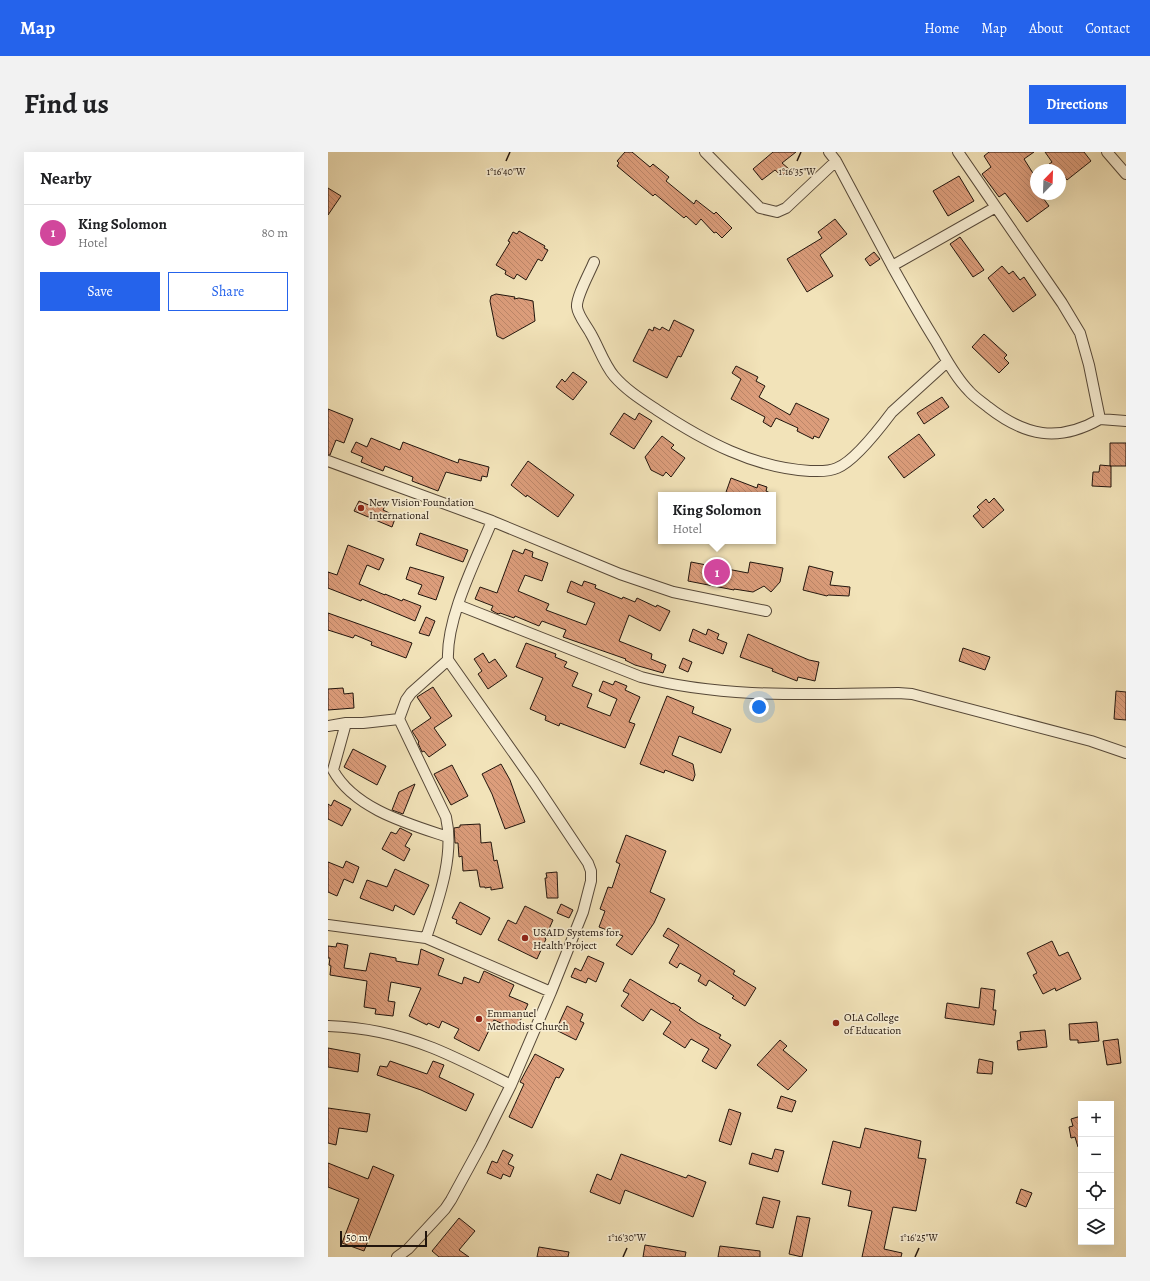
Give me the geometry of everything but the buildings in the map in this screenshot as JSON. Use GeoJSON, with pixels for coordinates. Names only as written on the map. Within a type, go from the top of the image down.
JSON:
{"type":"FeatureCollection","features":[{"type":"Feature","properties":{"kind":"street"},"geometry":{"type":"LineString","coordinates":[[705,152],[760,208],[777,212],[786,208],[836,162]]}},
{"type":"Feature","properties":{"kind":"street"},"geometry":{"type":"LineString","coordinates":[[829,152],[836,162],[892,266],[948,362],[969,391],[1003,419],[1028,430],[1047,434],[1073,431],[1100,419],[1126,421]]}},
{"type":"Feature","properties":{"kind":"street"},"geometry":{"type":"LineString","coordinates":[[1107,152],[1126,174]]}},
{"type":"Feature","properties":{"kind":"street"},"geometry":{"type":"LineString","coordinates":[[960,153],[1062,303],[1080,333],[1089,365],[1100,419]]}},
{"type":"Feature","properties":{"kind":"street"},"geometry":{"type":"LineString","coordinates":[[892,266],[996,207]]}},
{"type":"Feature","properties":{"kind":"street"},"geometry":{"type":"LineString","coordinates":[[594,262],[578,300],[578,310],[607,366],[615,377],[632,393],[666,416],[720,448],[745,458],[795,470],[824,471],[836,469],[848,463],[892,412],[948,362]]}},
{"type":"Feature","properties":{"kind":"street"},"geometry":{"type":"LineString","coordinates":[[328,460],[492,521],[620,574],[673,592],[766,611]]}},
{"type":"Feature","properties":{"kind":"street"},"geometry":{"type":"LineString","coordinates":[[397,1257],[408,1248],[445,1209],[481,1145],[511,1085],[551,992],[588,896],[591,871],[588,863],[534,782],[448,660],[448,649],[458,605],[492,521]]}},
{"type":"Feature","properties":{"kind":"street"},"geometry":{"type":"LineString","coordinates":[[458,605],[634,674],[669,684],[712,690],[776,694],[912,694],[1091,742],[1126,754]]}},
{"type":"Feature","properties":{"kind":"street"},"geometry":{"type":"LineString","coordinates":[[426,938],[439,899],[448,850],[446,817],[399,719],[406,700],[411,693],[448,660]]}},
{"type":"Feature","properties":{"kind":"street"},"geometry":{"type":"LineString","coordinates":[[328,726],[346,723],[363,723],[399,719]]}},
{"type":"Feature","properties":{"kind":"street"},"geometry":{"type":"LineString","coordinates":[[346,723],[333,770],[337,778],[347,788],[374,808],[405,822],[448,837]]}},
{"type":"Feature","properties":{"kind":"street"},"geometry":{"type":"LineString","coordinates":[[328,925],[426,938],[551,992]]}},
{"type":"Feature","properties":{"kind":"street"},"geometry":{"type":"LineString","coordinates":[[328,1026],[364,1030],[403,1038],[432,1048],[511,1085]]}},
{"type":"Feature","properties":{"kind":"place","name":"New Vision Foundation International"},"geometry":{"type":"Point","coordinates":[361,508]}},
{"type":"Feature","properties":{"kind":"place","name":"King Solomon"},"geometry":{"type":"Point","coordinates":[717,572]}},
{"type":"Feature","properties":{"kind":"place","name":"USAID Systems for Health Project"},"geometry":{"type":"Point","coordinates":[525,938]}},
{"type":"Feature","properties":{"kind":"place","name":"Emmanuel Methodist Church"},"geometry":{"type":"Point","coordinates":[479,1019]}},
{"type":"Feature","properties":{"kind":"place","name":"OLA College of Education"},"geometry":{"type":"Point","coordinates":[836,1023]}}]}
